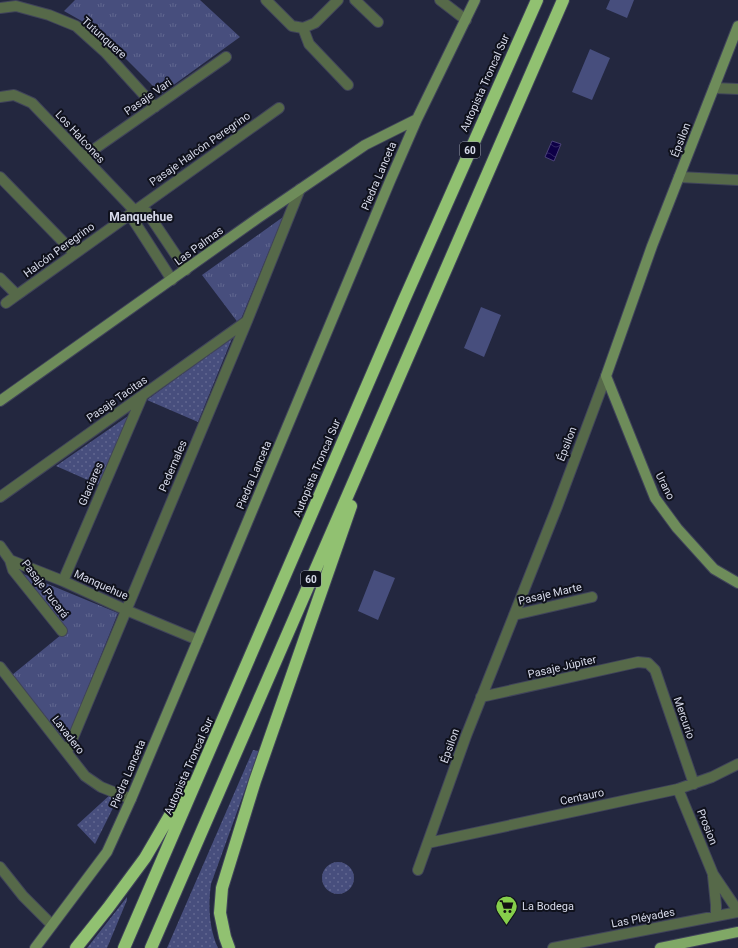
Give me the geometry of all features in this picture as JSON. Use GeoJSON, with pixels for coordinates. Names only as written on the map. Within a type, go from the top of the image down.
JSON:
{"type":"FeatureCollection","features":[{"type":"Feature","properties":{"kind":"highway","name":"Autopista Troncal Sur"},"geometry":{"type":"LineString","coordinates":[[124,948],[404,300],[537,0]]}},
{"type":"Feature","properties":{"kind":"highway","name":"60"},"geometry":{"type":"LineString","coordinates":[[150,948],[563,0]]}},
{"type":"Feature","properties":{"kind":"highway"},"geometry":{"type":"LineString","coordinates":[[229,948],[221,919],[222,888],[255,781],[381,418]]}},
{"type":"Feature","properties":{"kind":"highway"},"geometry":{"type":"LineString","coordinates":[[76,948],[145,858],[215,738]]}},
{"type":"Feature","properties":{"kind":"main road"},"geometry":{"type":"LineString","coordinates":[[660,948],[738,932]]}},
{"type":"Feature","properties":{"kind":"street"},"geometry":{"type":"LineString","coordinates":[[266,0],[292,26],[303,28],[315,23],[338,0]]}},
{"type":"Feature","properties":{"kind":"street"},"geometry":{"type":"LineString","coordinates":[[355,0],[378,22]]}},
{"type":"Feature","properties":{"kind":"street"},"geometry":{"type":"LineString","coordinates":[[440,0],[466,20]]}},
{"type":"Feature","properties":{"kind":"street","name":"Piedra Lanceta"},"geometry":{"type":"LineString","coordinates":[[35,948],[107,852],[131,799],[390,181],[417,119],[475,0]]}},
{"type":"Feature","properties":{"kind":"street","name":"Tutunquere"},"geometry":{"type":"LineString","coordinates":[[0,8],[16,6],[49,14],[76,26],[105,52],[155,107]]}},
{"type":"Feature","properties":{"kind":"street","name":"Épsilon"},"geometry":{"type":"LineString","coordinates":[[418,870],[481,697],[557,507],[606,376],[652,246],[738,26]]}},
{"type":"Feature","properties":{"kind":"street"},"geometry":{"type":"LineString","coordinates":[[303,28],[309,44],[348,85]]}},
{"type":"Feature","properties":{"kind":"street","name":"Pasaje Vari"},"geometry":{"type":"LineString","coordinates":[[83,157],[226,56]]}},
{"type":"Feature","properties":{"kind":"street"},"geometry":{"type":"LineString","coordinates":[[714,88],[738,89]]}},
{"type":"Feature","properties":{"kind":"street","name":"Los Halcones"},"geometry":{"type":"LineString","coordinates":[[0,96],[14,95],[32,103],[134,211],[147,212],[186,270]]}},
{"type":"Feature","properties":{"kind":"street","name":"Pasaje Halcón Peregrino"},"geometry":{"type":"LineString","coordinates":[[134,211],[279,108]]}},
{"type":"Feature","properties":{"kind":"street","name":"Las Palmas"},"geometry":{"type":"LineString","coordinates":[[1,399],[364,145],[417,119]]}},
{"type":"Feature","properties":{"kind":"street"},"geometry":{"type":"LineString","coordinates":[[0,177],[74,253]]}},
{"type":"Feature","properties":{"kind":"street"},"geometry":{"type":"LineString","coordinates":[[679,177],[738,180]]}},
{"type":"Feature","properties":{"kind":"street","name":"Pedernales"},"geometry":{"type":"LineString","coordinates":[[67,752],[248,321],[300,189]]}},
{"type":"Feature","properties":{"kind":"street","name":"Los Halcones"},"geometry":{"type":"LineString","coordinates":[[134,211],[134,221],[172,280]]}},
{"type":"Feature","properties":{"kind":"street","name":"Halcón Peregrino"},"geometry":{"type":"LineString","coordinates":[[6,303],[134,211]]}},
{"type":"Feature","properties":{"kind":"street"},"geometry":{"type":"LineString","coordinates":[[0,278],[17,295]]}},
{"type":"Feature","properties":{"kind":"street","name":"Pasaje Tacitas"},"geometry":{"type":"LineString","coordinates":[[0,497],[248,321]]}},
{"type":"Feature","properties":{"kind":"street","name":"Urano"},"geometry":{"type":"LineString","coordinates":[[606,376],[655,498],[677,528],[714,569],[738,584]]}},
{"type":"Feature","properties":{"kind":"street","name":"Glaciares"},"geometry":{"type":"LineString","coordinates":[[63,581],[142,397]]}},
{"type":"Feature","properties":{"kind":"street"},"geometry":{"type":"LineString","coordinates":[[0,546],[10,560]]}},
{"type":"Feature","properties":{"kind":"street","name":"Manquehue"},"geometry":{"type":"LineString","coordinates":[[10,560],[63,581],[126,610],[198,640]]}},
{"type":"Feature","properties":{"kind":"street","name":"Pasaje Pucará"},"geometry":{"type":"LineString","coordinates":[[10,560],[13,570],[62,631]]}},
{"type":"Feature","properties":{"kind":"street","name":"Pasaje Marte"},"geometry":{"type":"LineString","coordinates":[[514,614],[592,597]]}},
{"type":"Feature","properties":{"kind":"street","name":"Pasaje Júpiter"},"geometry":{"type":"LineString","coordinates":[[481,697],[638,662],[648,663]]}},
{"type":"Feature","properties":{"kind":"street","name":"Mercurio"},"geometry":{"type":"LineString","coordinates":[[648,663],[655,670],[694,784]]}},
{"type":"Feature","properties":{"kind":"street","name":"Lavadero"},"geometry":{"type":"LineString","coordinates":[[0,667],[85,776],[101,787],[131,799]]}},
{"type":"Feature","properties":{"kind":"street","name":"Centauro"},"geometry":{"type":"LineString","coordinates":[[428,843],[678,789],[712,777],[738,764]]}},
{"type":"Feature","properties":{"kind":"street","name":"Prosion"},"geometry":{"type":"LineString","coordinates":[[678,789],[713,874],[738,911]]}},
{"type":"Feature","properties":{"kind":"street"},"geometry":{"type":"LineString","coordinates":[[0,867],[23,896],[52,925]]}},
{"type":"Feature","properties":{"kind":"street","name":"Prosion"},"geometry":{"type":"LineString","coordinates":[[713,874],[716,916]]}},
{"type":"Feature","properties":{"kind":"street","name":"Las Pléyades"},"geometry":{"type":"LineString","coordinates":[[553,948],[738,911]]}},
{"type":"Feature","properties":{"kind":"green space"},"geometry":{"type":"Polygon","coordinates":[[[75,0],[200,0],[240,37],[161,94],[104,37],[87,24],[64,11],[75,0]]]}},
{"type":"Feature","properties":{"kind":"green space"},"geometry":{"type":"Polygon","coordinates":[[[610,0],[634,0],[627,18],[606,9],[610,0]]]}},
{"type":"Feature","properties":{"kind":"green space"},"geometry":{"type":"Polygon","coordinates":[[[590,49],[610,58],[592,100],[572,92],[590,49]]]}},
{"type":"Feature","properties":{"kind":"green space"},"geometry":{"type":"Polygon","coordinates":[[[283,217],[239,324],[202,275],[283,217]]]}},
{"type":"Feature","properties":{"kind":"green space"},"geometry":{"type":"Polygon","coordinates":[[[481,307],[501,315],[484,357],[464,348],[481,307]]]}},
{"type":"Feature","properties":{"kind":"green space"},"geometry":{"type":"Polygon","coordinates":[[[233,336],[198,422],[147,400],[233,336]]]}},
{"type":"Feature","properties":{"kind":"green space"},"geometry":{"type":"Polygon","coordinates":[[[128,416],[99,485],[56,466],[128,416]]]}},
{"type":"Feature","properties":{"kind":"green space"},"geometry":{"type":"Polygon","coordinates":[[[374,570],[395,578],[378,620],[358,611],[374,570]]]}},
{"type":"Feature","properties":{"kind":"green space"},"geometry":{"type":"Polygon","coordinates":[[[21,573],[118,613],[66,742],[12,675],[67,630],[21,573]]]}},
{"type":"Feature","properties":{"kind":"green space"},"geometry":{"type":"Polygon","coordinates":[[[253,750],[259,751],[211,884],[210,917],[218,948],[167,948],[253,750]]]}},
{"type":"Feature","properties":{"kind":"green space"},"geometry":{"type":"Polygon","coordinates":[[[111,794],[118,798],[95,844],[77,825],[111,794]]]}},
{"type":"Feature","properties":{"kind":"green space"},"geometry":{"type":"Polygon","coordinates":[[[335,862],[341,862],[351,869],[354,878],[353,884],[347,891],[341,894],[335,894],[325,887],[322,881],[322,875],[329,865],[335,862]]]}},
{"type":"Feature","properties":{"kind":"green space"},"geometry":{"type":"Polygon","coordinates":[[[127,897],[107,948],[87,948],[127,897]]]}},
{"type":"Feature","properties":{"kind":"water"},"geometry":{"type":"Polygon","coordinates":[[[552,141],[561,144],[554,161],[545,157],[552,141]]]}},
{"type":"Feature","properties":{"kind":"place","name":"La Bodega"},"geometry":{"type":"Point","coordinates":[506,926]}},
{"type":"Feature","properties":{"kind":"district","name":"Manquehue"},"geometry":{"type":"Point","coordinates":[141,217]}}]}
